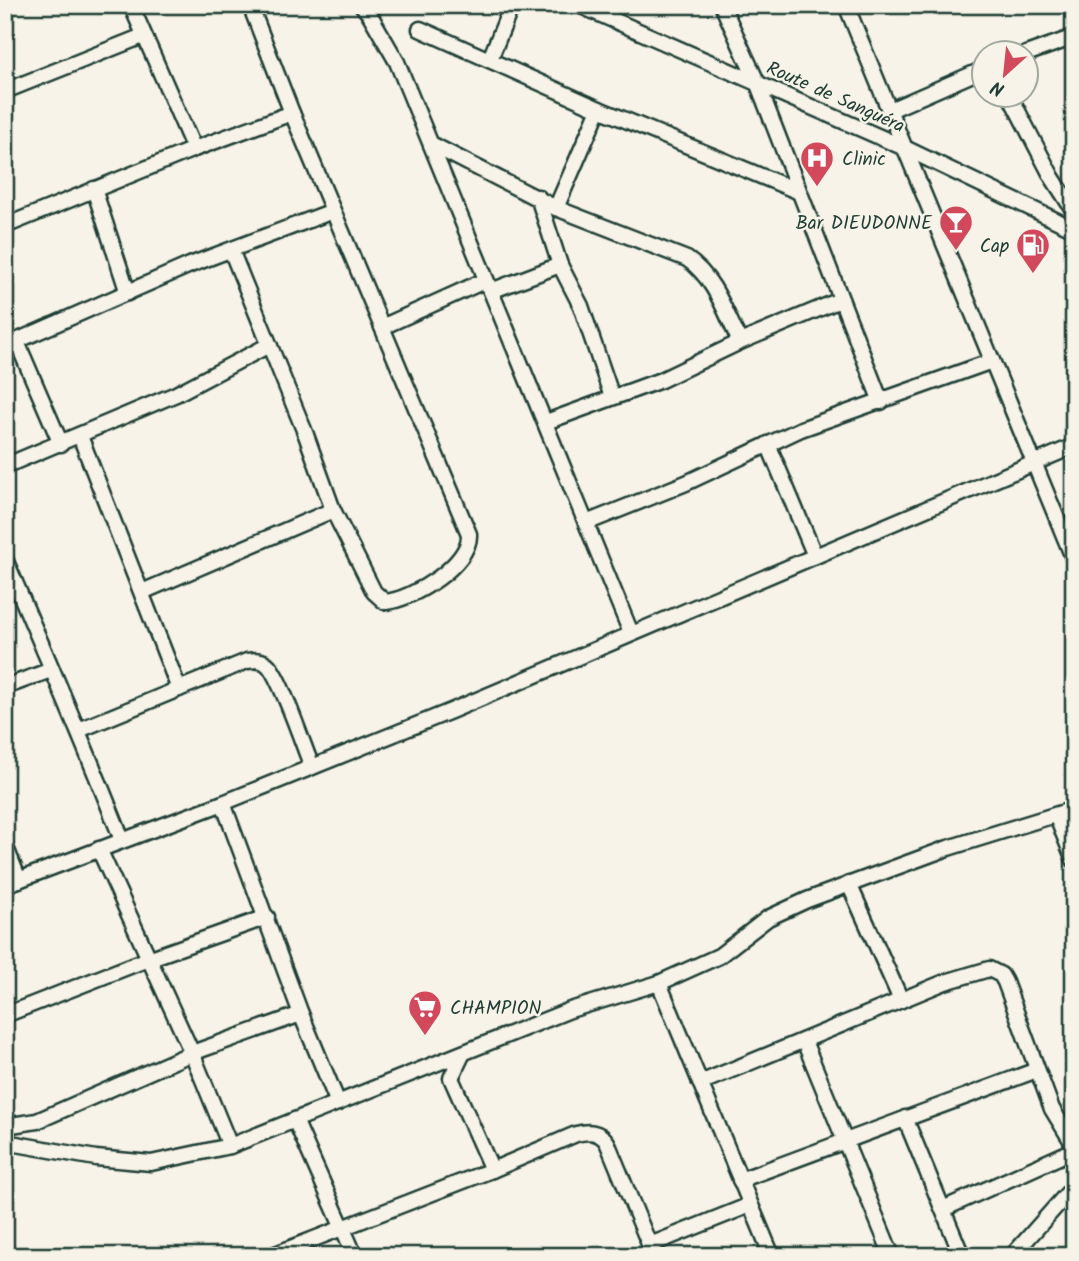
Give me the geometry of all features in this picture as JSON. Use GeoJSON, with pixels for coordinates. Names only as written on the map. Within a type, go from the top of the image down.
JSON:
{"type":"FeatureCollection","features":[{"type":"Feature","properties":{"kind":"street"},"geometry":{"type":"LineString","coordinates":[[131,5],[194,149]]}},
{"type":"Feature","properties":{"kind":"street"},"geometry":{"type":"LineString","coordinates":[[231,250],[306,435],[332,510],[374,592],[384,602],[408,596],[436,580],[460,559],[470,541],[466,524],[292,113],[250,5]]}},
{"type":"Feature","properties":{"kind":"street"},"geometry":{"type":"LineString","coordinates":[[362,5],[397,62],[631,633]]}},
{"type":"Feature","properties":{"kind":"street"},"geometry":{"type":"LineString","coordinates":[[490,59],[512,5]]}},
{"type":"Feature","properties":{"kind":"street","name":"Route de Sanguéra"},"geometry":{"type":"LineString","coordinates":[[579,5],[906,149],[1073,230]]}},
{"type":"Feature","properties":{"kind":"street"},"geometry":{"type":"LineString","coordinates":[[722,5],[757,82],[881,402]]}},
{"type":"Feature","properties":{"kind":"street"},"geometry":{"type":"LineString","coordinates":[[851,7],[890,110],[1074,560]]}},
{"type":"Feature","properties":{"kind":"street"},"geometry":{"type":"LineString","coordinates":[[420,29],[599,109],[797,191]]}},
{"type":"Feature","properties":{"kind":"street"},"geometry":{"type":"LineString","coordinates":[[5,91],[143,36]]}},
{"type":"Feature","properties":{"kind":"street"},"geometry":{"type":"LineString","coordinates":[[1040,49],[1074,37]]}},
{"type":"Feature","properties":{"kind":"street"},"geometry":{"type":"LineString","coordinates":[[890,110],[970,75]]}},
{"type":"Feature","properties":{"kind":"street"},"geometry":{"type":"LineString","coordinates":[[1016,108],[1052,177],[1074,211]]}},
{"type":"Feature","properties":{"kind":"street"},"geometry":{"type":"LineString","coordinates":[[556,208],[599,109]]}},
{"type":"Feature","properties":{"kind":"street"},"geometry":{"type":"LineString","coordinates":[[5,226],[194,149],[292,113]]}},
{"type":"Feature","properties":{"kind":"street"},"geometry":{"type":"LineString","coordinates":[[431,144],[556,208],[687,259],[711,282],[740,342]]}},
{"type":"Feature","properties":{"kind":"street"},"geometry":{"type":"LineString","coordinates":[[94,189],[128,293]]}},
{"type":"Feature","properties":{"kind":"street"},"geometry":{"type":"LineString","coordinates":[[538,197],[560,265],[580,306],[612,397]]}},
{"type":"Feature","properties":{"kind":"street"},"geometry":{"type":"LineString","coordinates":[[61,444],[11,344],[190,265],[334,211]]}},
{"type":"Feature","properties":{"kind":"street"},"geometry":{"type":"LineString","coordinates":[[382,327],[489,285],[560,265]]}},
{"type":"Feature","properties":{"kind":"street"},"geometry":{"type":"LineString","coordinates":[[546,422],[661,380],[740,342],[840,300]]}},
{"type":"Feature","properties":{"kind":"street"},"geometry":{"type":"LineString","coordinates":[[5,466],[176,394],[269,345]]}},
{"type":"Feature","properties":{"kind":"street"},"geometry":{"type":"LineString","coordinates":[[586,523],[686,483],[832,417],[992,361]]}},
{"type":"Feature","properties":{"kind":"street"},"geometry":{"type":"LineString","coordinates":[[80,436],[179,689]]}},
{"type":"Feature","properties":{"kind":"street"},"geometry":{"type":"LineString","coordinates":[[768,444],[815,556]]}},
{"type":"Feature","properties":{"kind":"street"},"geometry":{"type":"LineString","coordinates":[[5,845],[12,882],[223,803],[451,711],[1074,446]]}},
{"type":"Feature","properties":{"kind":"street"},"geometry":{"type":"LineString","coordinates":[[142,592],[332,510]]}},
{"type":"Feature","properties":{"kind":"street"},"geometry":{"type":"LineString","coordinates":[[5,559],[79,730],[122,840]]}},
{"type":"Feature","properties":{"kind":"street"},"geometry":{"type":"LineString","coordinates":[[79,730],[255,660],[265,662],[278,684],[312,767]]}},
{"type":"Feature","properties":{"kind":"street"},"geometry":{"type":"LineString","coordinates":[[5,687],[51,670]]}},
{"type":"Feature","properties":{"kind":"street"},"geometry":{"type":"LineString","coordinates":[[223,803],[301,1014],[338,1103]]}},
{"type":"Feature","properties":{"kind":"street"},"geometry":{"type":"LineString","coordinates":[[5,1142],[96,1158],[151,1163],[230,1146],[570,1010],[659,983],[719,956],[784,909],[948,848],[1074,809]]}},
{"type":"Feature","properties":{"kind":"street"},"geometry":{"type":"LineString","coordinates":[[1056,815],[1074,860]]}},
{"type":"Feature","properties":{"kind":"street"},"geometry":{"type":"LineString","coordinates":[[99,849],[192,1053],[230,1146]]}},
{"type":"Feature","properties":{"kind":"street"},"geometry":{"type":"LineString","coordinates":[[849,884],[901,1000]]}},
{"type":"Feature","properties":{"kind":"street"},"geometry":{"type":"LineString","coordinates":[[5,1015],[148,959],[267,917]]}},
{"type":"Feature","properties":{"kind":"street"},"geometry":{"type":"LineString","coordinates":[[700,1083],[901,1000],[979,971],[996,971],[1005,982],[1059,1122],[1074,1145]]}},
{"type":"Feature","properties":{"kind":"street"},"geometry":{"type":"LineString","coordinates":[[659,983],[772,1256]]}},
{"type":"Feature","properties":{"kind":"street"},"geometry":{"type":"LineString","coordinates":[[5,1126],[37,1121],[192,1053],[301,1014]]}},
{"type":"Feature","properties":{"kind":"street"},"geometry":{"type":"LineString","coordinates":[[804,1041],[891,1255]]}},
{"type":"Feature","properties":{"kind":"street"},"geometry":{"type":"LineString","coordinates":[[463,1053],[451,1078],[492,1170]]}},
{"type":"Feature","properties":{"kind":"street"},"geometry":{"type":"LineString","coordinates":[[740,1180],[1037,1070]]}},
{"type":"Feature","properties":{"kind":"street"},"geometry":{"type":"LineString","coordinates":[[420,1072],[451,1078]]}},
{"type":"Feature","properties":{"kind":"street"},"geometry":{"type":"LineString","coordinates":[[905,1118],[962,1256]]}},
{"type":"Feature","properties":{"kind":"street"},"geometry":{"type":"LineString","coordinates":[[295,1120],[355,1256]]}},
{"type":"Feature","properties":{"kind":"street"},"geometry":{"type":"LineString","coordinates":[[21,1145],[19,1135],[24,1124]]}},
{"type":"Feature","properties":{"kind":"street"},"geometry":{"type":"LineString","coordinates":[[270,1256],[589,1131],[603,1136],[652,1251],[750,1205]]}},
{"type":"Feature","properties":{"kind":"street"},"geometry":{"type":"LineString","coordinates":[[943,1209],[1074,1150]]}},
{"type":"Feature","properties":{"kind":"street"},"geometry":{"type":"LineString","coordinates":[[1013,1256],[1074,1186]]}},
{"type":"Feature","properties":{"kind":"place","name":"Clinic"},"geometry":{"type":"Point","coordinates":[817,188]}},
{"type":"Feature","properties":{"kind":"place","name":"Bar DIEUDONNE"},"geometry":{"type":"Point","coordinates":[956,252]}},
{"type":"Feature","properties":{"kind":"place","name":"Cap"},"geometry":{"type":"Point","coordinates":[1033,275]}},
{"type":"Feature","properties":{"kind":"place","name":"CHAMPION"},"geometry":{"type":"Point","coordinates":[425,1037]}}]}
